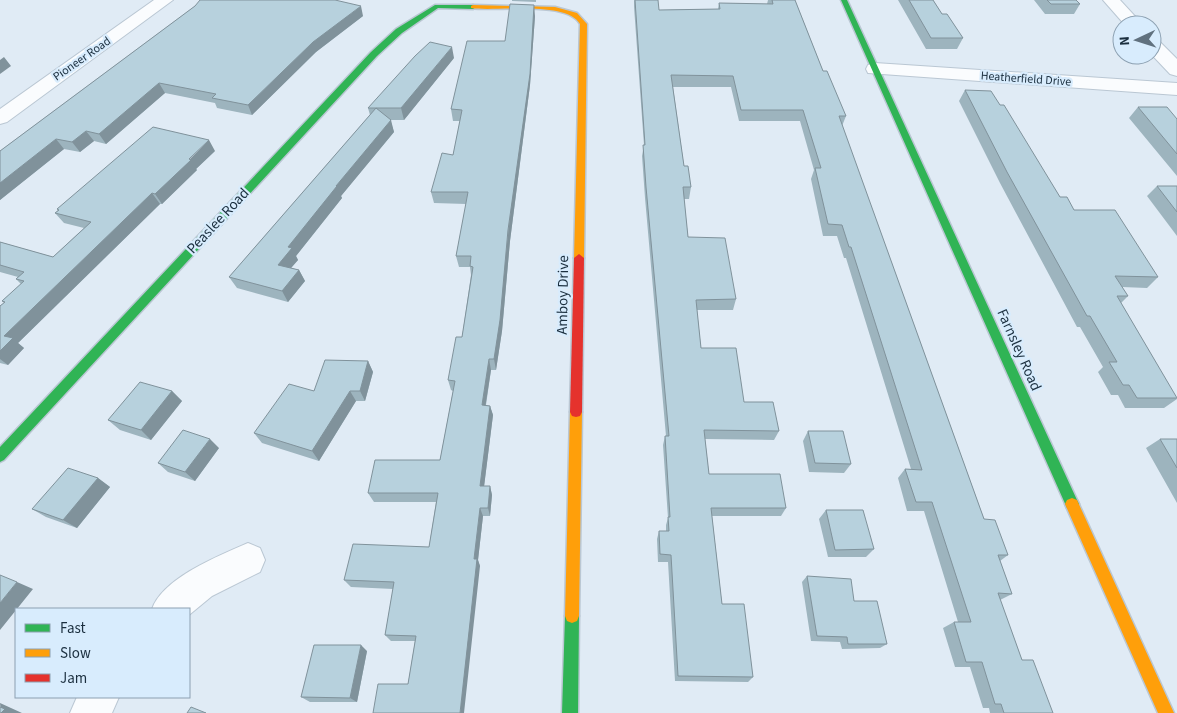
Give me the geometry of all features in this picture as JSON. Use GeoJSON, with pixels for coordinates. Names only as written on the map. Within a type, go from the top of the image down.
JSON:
{"type":"FeatureCollection","features":[{"type":"Feature","properties":{"kind":"street","name":"Pioneer Road"},"geometry":{"type":"LineString","coordinates":[[0,118],[164,0]]}},
{"type":"Feature","properties":{"kind":"street","name":"Farnsley Road"},"geometry":{"type":"LineString","coordinates":[[844,0],[1166,713]]}},
{"type":"Feature","properties":{"kind":"street"},"geometry":{"type":"LineString","coordinates":[[1111,0],[1125,15]]}},
{"type":"Feature","properties":{"kind":"street","name":"Peaslee Road"},"geometry":{"type":"LineString","coordinates":[[0,456],[374,54],[399,31],[426,12],[445,3]]}},
{"type":"Feature","properties":{"kind":"street","name":"Amboy Drive"},"geometry":{"type":"LineString","coordinates":[[445,3],[558,9],[579,15],[584,26],[570,713]]}},
{"type":"Feature","properties":{"kind":"street"},"geometry":{"type":"LineString","coordinates":[[1162,54],[1177,70]]}},
{"type":"Feature","properties":{"kind":"street","name":"Heatherfield Drive"},"geometry":{"type":"LineString","coordinates":[[875,68],[1177,89]]}},
{"type":"Feature","properties":{"kind":"street"},"geometry":{"type":"LineString","coordinates":[[170,608],[200,584],[248,560]]}},
{"type":"Feature","properties":{"kind":"street"},"geometry":{"type":"LineString","coordinates":[[89,713],[99,698]]}},
{"type":"Feature","properties":{"kind":"building"},"geometry":{"type":"Polygon","coordinates":[[[200,0],[335,0],[361,6],[313,42],[248,105],[212,98],[216,94],[159,83],[99,134],[86,131],[72,142],[56,139],[0,183],[0,151],[195,6],[200,0]]]}},
{"type":"Feature","properties":{"kind":"building"},"geometry":{"type":"Polygon","coordinates":[[[635,0],[658,0],[659,10],[720,9],[719,3],[773,4],[772,0],[795,0],[823,71],[827,71],[846,116],[839,116],[984,519],[995,520],[1008,555],[998,555],[1012,594],[998,593],[1022,660],[1033,660],[1053,713],[1004,713],[1001,704],[995,704],[982,662],[966,662],[954,622],[971,622],[932,502],[916,502],[905,469],[922,470],[851,247],[849,247],[842,225],[828,224],[815,168],[821,168],[803,110],[741,110],[733,76],[671,75],[684,166],[688,166],[691,187],[683,187],[688,237],[725,238],[736,299],[696,300],[701,348],[736,348],[744,402],[773,402],[779,431],[704,430],[709,474],[780,474],[786,508],[711,508],[722,604],[744,604],[753,677],[678,676],[671,555],[660,554],[659,531],[669,531],[668,517],[670,517],[665,436],[669,436],[646,187],[635,0]]]}},
{"type":"Feature","properties":{"kind":"building"},"geometry":{"type":"Polygon","coordinates":[[[909,0],[933,0],[942,14],[947,14],[963,38],[931,38],[909,0]]]}},
{"type":"Feature","properties":{"kind":"building"},"geometry":{"type":"Polygon","coordinates":[[[1047,0],[1076,0],[1080,4],[1051,4],[1047,0]]]}},
{"type":"Feature","properties":{"kind":"building"},"geometry":{"type":"Polygon","coordinates":[[[510,4],[534,5],[530,74],[508,230],[500,320],[494,359],[489,359],[482,405],[490,406],[480,486],[490,486],[488,508],[480,508],[474,559],[477,559],[460,713],[373,713],[378,684],[408,684],[416,636],[385,635],[394,582],[344,580],[353,544],[429,547],[438,493],[368,493],[375,460],[440,460],[455,381],[448,380],[456,337],[462,337],[473,267],[470,266],[471,256],[456,256],[468,192],[431,192],[442,153],[453,155],[462,110],[451,109],[467,41],[505,41],[510,4]]]}},
{"type":"Feature","properties":{"kind":"building"},"geometry":{"type":"Polygon","coordinates":[[[430,42],[452,47],[401,108],[368,108],[430,42]]]}},
{"type":"Feature","properties":{"kind":"building"},"geometry":{"type":"Polygon","coordinates":[[[965,90],[991,91],[1000,105],[1004,105],[1060,197],[1067,197],[1074,210],[1115,210],[1158,277],[1115,276],[1128,296],[1117,296],[1177,398],[1137,398],[1129,385],[1123,385],[1109,362],[1117,362],[1090,316],[1087,316],[1007,172],[965,90]]]}},
{"type":"Feature","properties":{"kind":"building"},"geometry":{"type":"Polygon","coordinates":[[[1138,107],[1167,107],[1177,119],[1177,154],[1138,107]]]}},
{"type":"Feature","properties":{"kind":"building"},"geometry":{"type":"Polygon","coordinates":[[[376,108],[391,120],[288,247],[292,248],[278,265],[299,270],[282,291],[229,277],[376,108]]]}},
{"type":"Feature","properties":{"kind":"building"},"geometry":{"type":"Polygon","coordinates":[[[153,127],[209,140],[189,159],[191,160],[155,194],[152,193],[4,336],[13,338],[0,351],[0,306],[5,302],[2,301],[24,281],[16,279],[24,272],[0,265],[0,242],[53,257],[91,222],[55,213],[59,210],[57,209],[153,127]]]}},
{"type":"Feature","properties":{"kind":"building"},"geometry":{"type":"Polygon","coordinates":[[[1157,186],[1177,186],[1177,212],[1157,186]]]}},
{"type":"Feature","properties":{"kind":"building"},"geometry":{"type":"Polygon","coordinates":[[[325,360],[368,361],[360,391],[350,391],[312,451],[254,433],[289,384],[314,391],[325,360]]]}},
{"type":"Feature","properties":{"kind":"building"},"geometry":{"type":"Polygon","coordinates":[[[140,382],[172,391],[141,430],[108,420],[140,382]]]}},
{"type":"Feature","properties":{"kind":"building"},"geometry":{"type":"Polygon","coordinates":[[[183,430],[210,439],[185,472],[158,463],[183,430]]]}},
{"type":"Feature","properties":{"kind":"building"},"geometry":{"type":"Polygon","coordinates":[[[808,431],[843,431],[851,464],[815,463],[808,431]]]}},
{"type":"Feature","properties":{"kind":"building"},"geometry":{"type":"Polygon","coordinates":[[[1160,439],[1177,439],[1177,468],[1160,439]]]}},
{"type":"Feature","properties":{"kind":"building"},"geometry":{"type":"Polygon","coordinates":[[[68,468],[98,478],[63,520],[32,509],[68,468]]]}},
{"type":"Feature","properties":{"kind":"building"},"geometry":{"type":"Polygon","coordinates":[[[826,510],[863,510],[874,549],[835,550],[826,510]]]}},
{"type":"Feature","properties":{"kind":"building"},"geometry":{"type":"Polygon","coordinates":[[[0,575],[17,582],[0,603],[0,575]]]}},
{"type":"Feature","properties":{"kind":"building"},"geometry":{"type":"Polygon","coordinates":[[[807,576],[851,579],[854,601],[877,601],[887,644],[848,644],[847,637],[817,636],[807,576]]]}},
{"type":"Feature","properties":{"kind":"building"},"geometry":{"type":"Polygon","coordinates":[[[314,645],[361,645],[350,698],[301,697],[314,645]]]}},
{"type":"Feature","properties":{"kind":"building"},"geometry":{"type":"Polygon","coordinates":[[[0,707],[5,709],[1,713],[0,713],[0,707]]]}},
{"type":"Feature","properties":{"kind":"building"},"geometry":{"type":"Polygon","coordinates":[[[191,707],[206,713],[187,713],[191,707]]]}},
{"type":"Feature","properties":{"kind":"traffic: fast"},"geometry":{"type":"LineString","coordinates":[[844,0],[1072,504]]}},
{"type":"Feature","properties":{"kind":"traffic: fast"},"geometry":{"type":"LineString","coordinates":[[0,456],[374,54],[399,31],[437,6],[473,7]]}},
{"type":"Feature","properties":{"kind":"traffic: fast"},"geometry":{"type":"LineString","coordinates":[[570,713],[572,616]]}},
{"type":"Feature","properties":{"kind":"traffic: slow"},"geometry":{"type":"LineString","coordinates":[[473,7],[526,7],[567,11],[580,18],[584,26],[579,258]]}},
{"type":"Feature","properties":{"kind":"traffic: slow"},"geometry":{"type":"LineString","coordinates":[[572,616],[576,412]]}},
{"type":"Feature","properties":{"kind":"traffic: slow"},"geometry":{"type":"LineString","coordinates":[[1072,504],[1166,713]]}},
{"type":"Feature","properties":{"kind":"traffic: jam"},"geometry":{"type":"LineString","coordinates":[[576,412],[579,258]]}}]}
